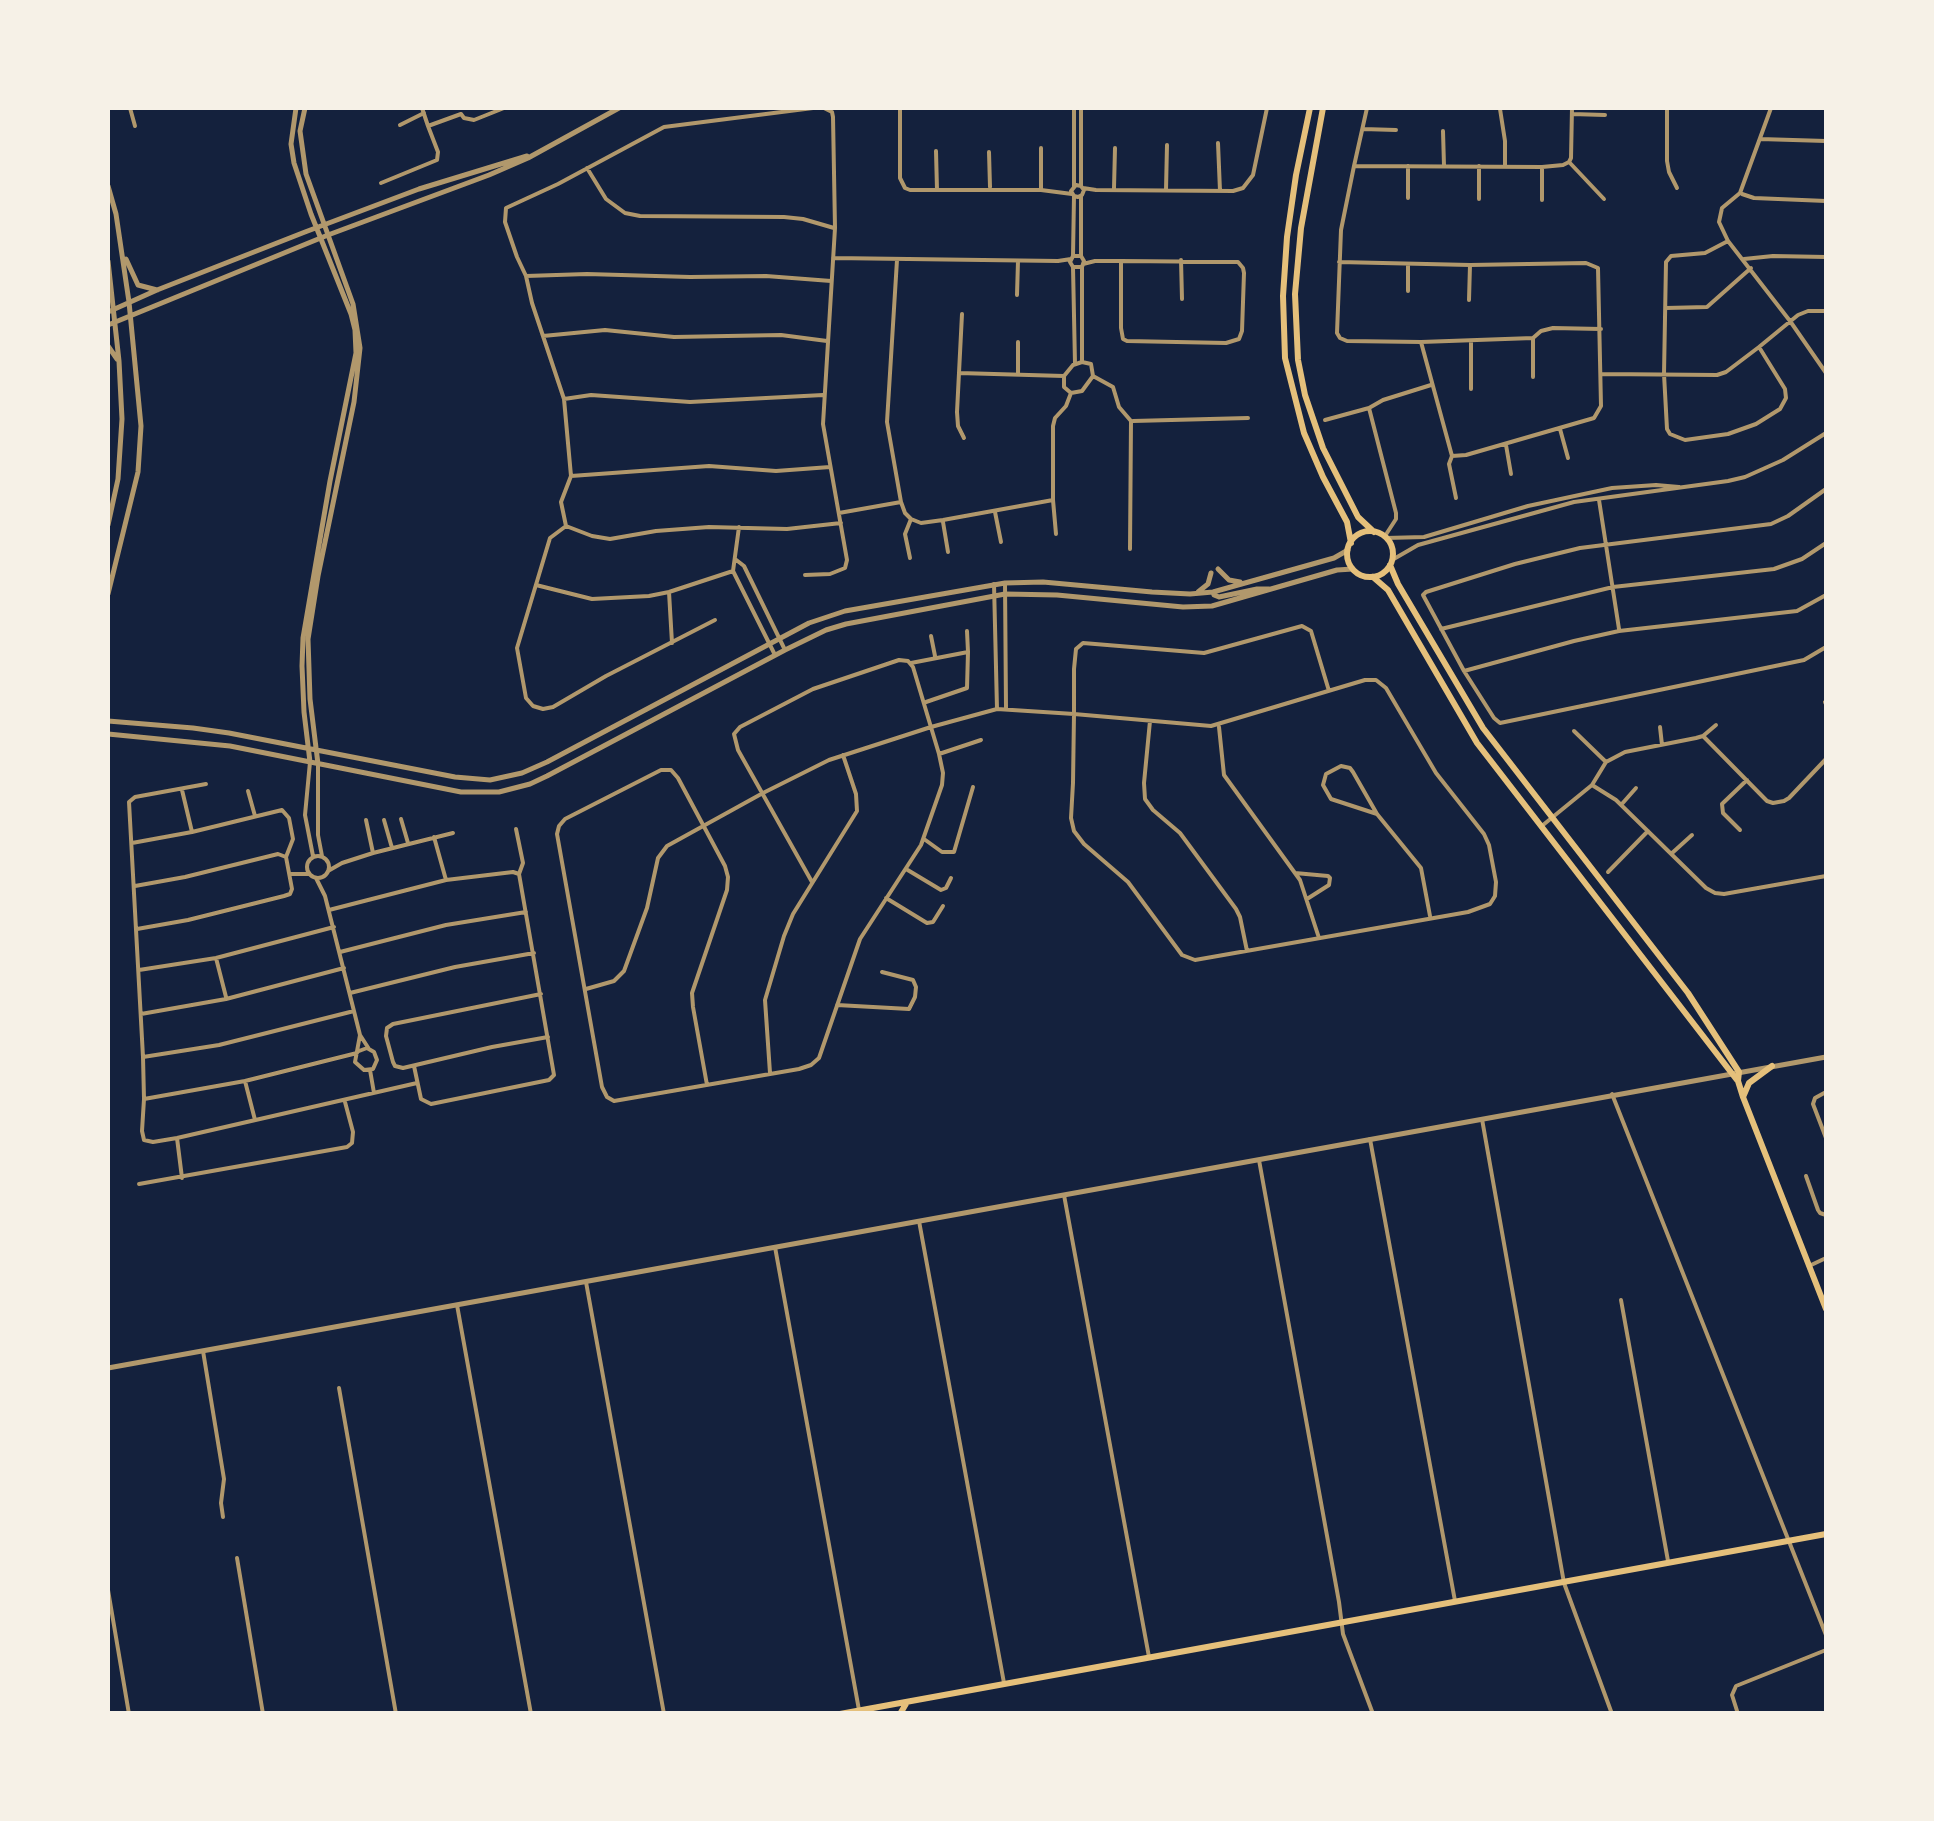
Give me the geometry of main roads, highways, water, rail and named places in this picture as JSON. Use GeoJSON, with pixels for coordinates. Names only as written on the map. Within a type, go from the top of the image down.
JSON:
{"type":"FeatureCollection","features":[{"type":"Feature","properties":{"kind":"main road"},"geometry":{"type":"LineString","coordinates":[[1310,108],[1290,214],[1283,296],[1289,380],[1304,433],[1347,522],[1348,562],[1362,576],[1373,577],[1391,563]]}},
{"type":"Feature","properties":{"kind":"main road"},"geometry":{"type":"LineString","coordinates":[[1323,108],[1300,228],[1295,294],[1298,360],[1323,448],[1358,517],[1392,547],[1391,563],[1398,584],[1472,711],[1688,993],[1736,1075],[1809,1266],[1823,1290],[1826,1309]]}},
{"type":"Feature","properties":{"kind":"main road"},"geometry":{"type":"LineString","coordinates":[[1349,546],[1362,533],[1374,532]]}},
{"type":"Feature","properties":{"kind":"main road"},"geometry":{"type":"LineString","coordinates":[[1373,577],[1388,590],[1477,742],[1736,1075]]}},
{"type":"Feature","properties":{"kind":"main road"},"geometry":{"type":"LineString","coordinates":[[1743,1097],[1748,1083],[1772,1066]]}},
{"type":"Feature","properties":{"kind":"main road"},"geometry":{"type":"LineString","coordinates":[[840,1714],[1826,1534]]}},
{"type":"Feature","properties":{"kind":"main road"},"geometry":{"type":"LineString","coordinates":[[900,1714],[908,1701]]}}]}
